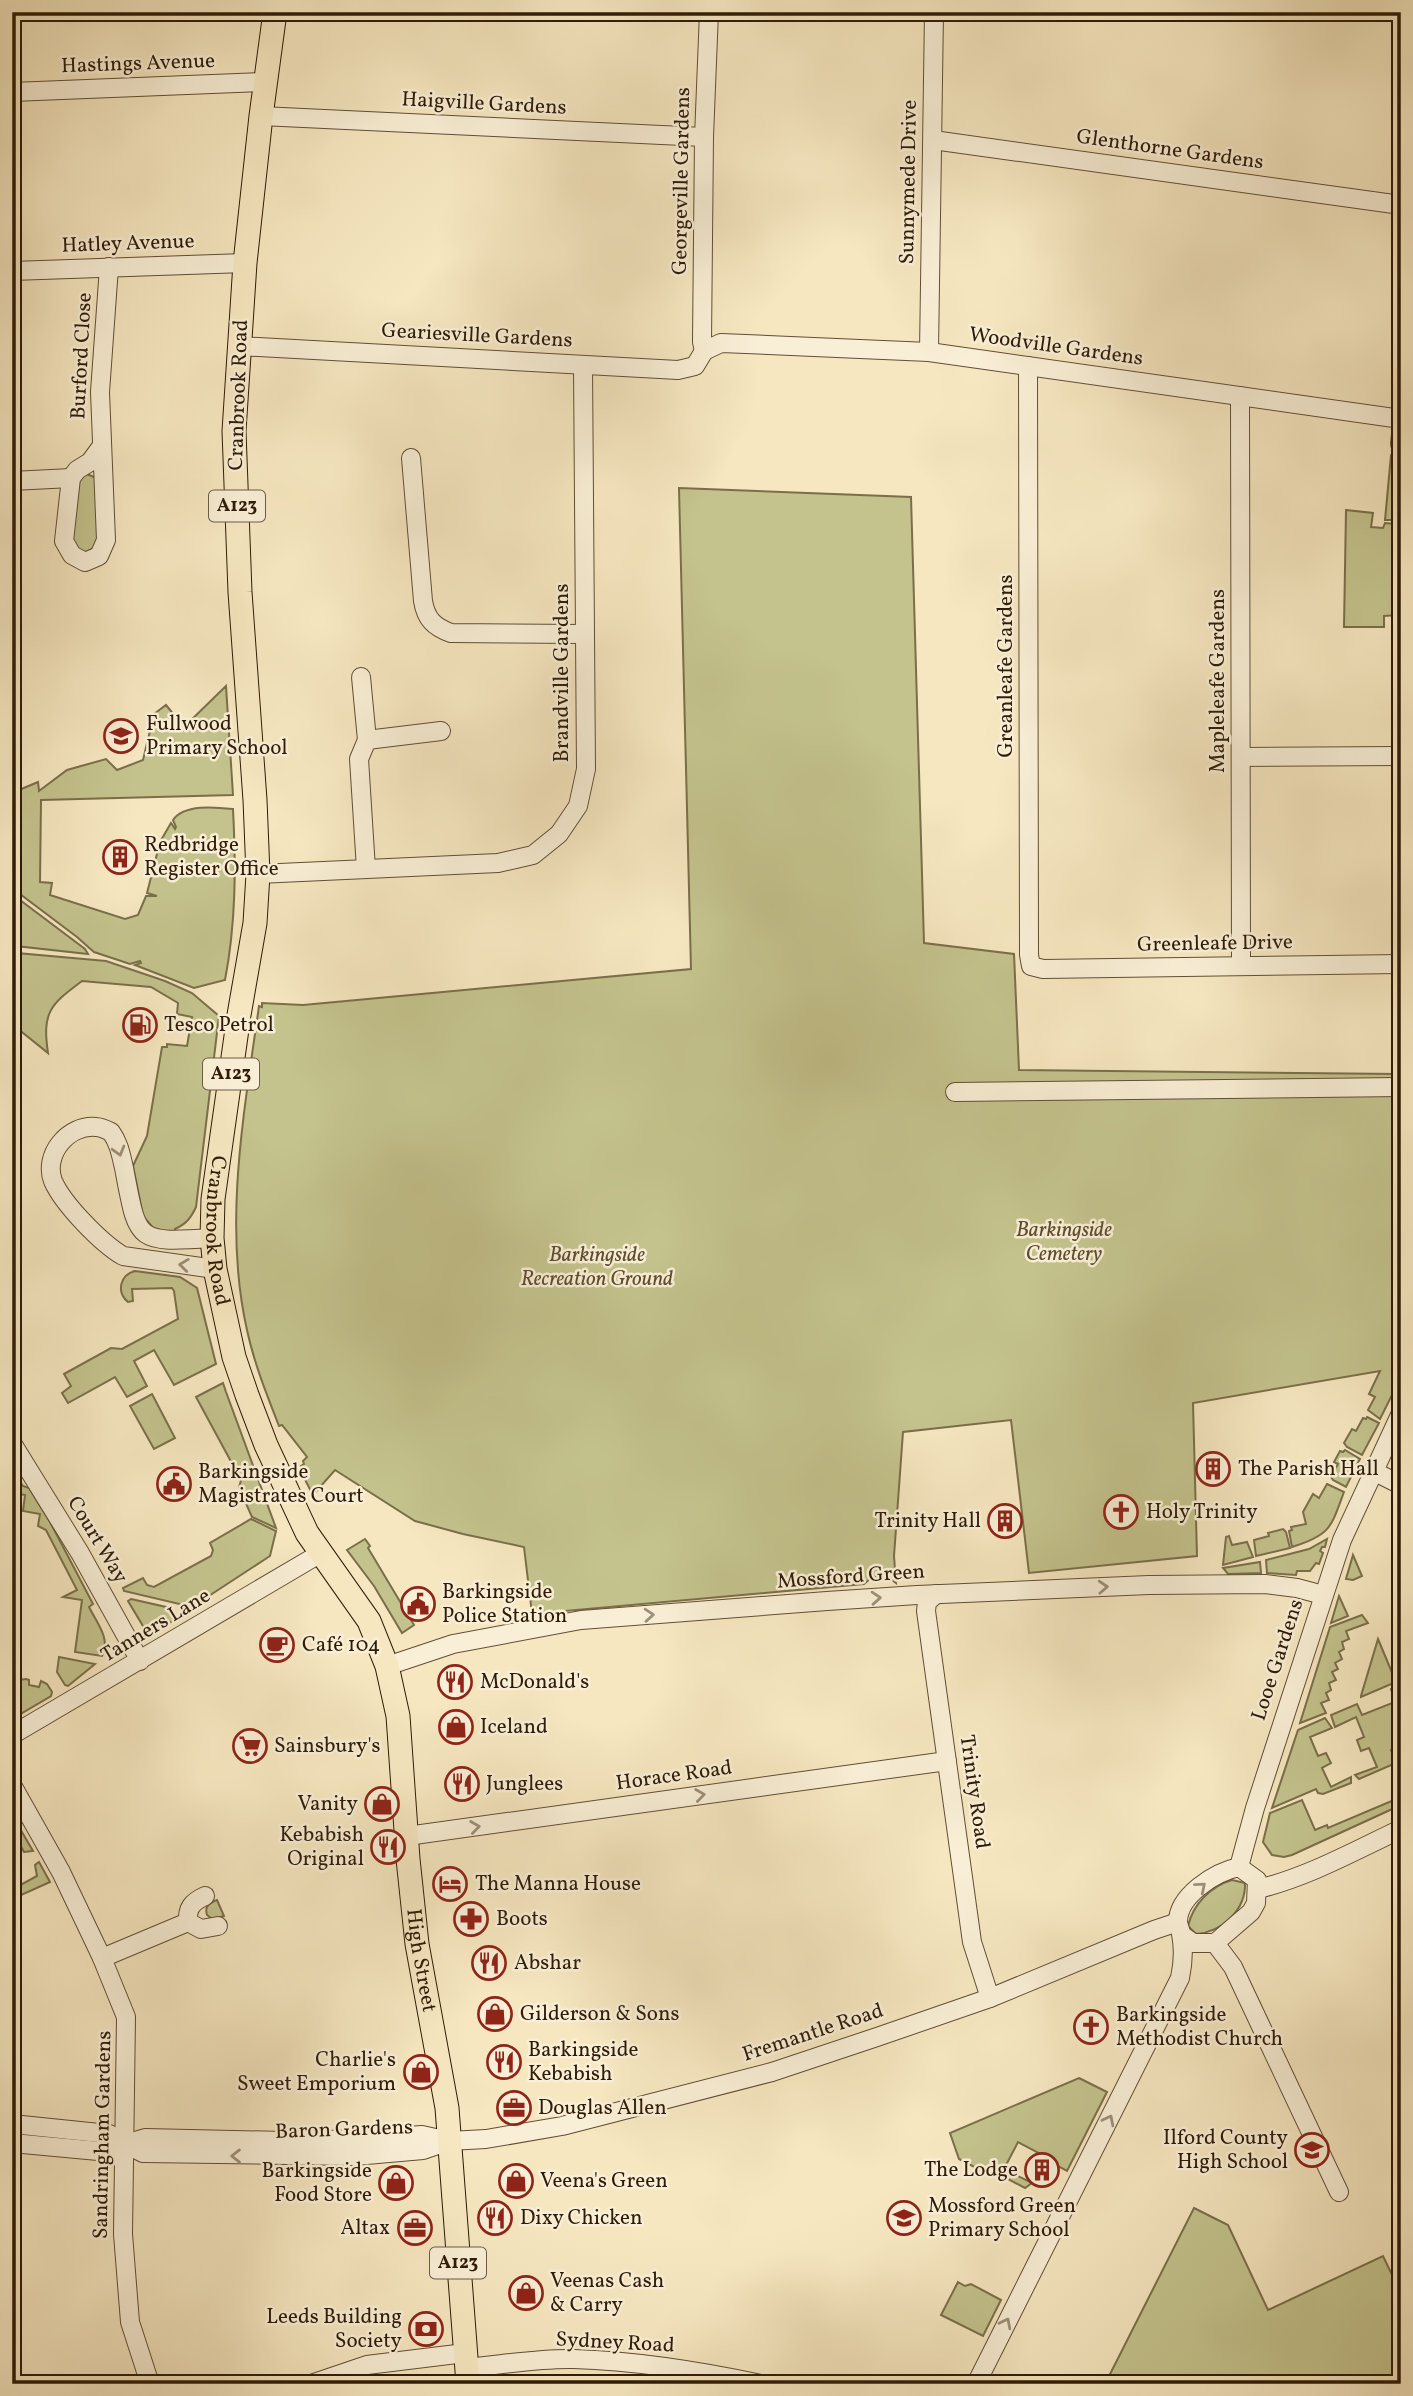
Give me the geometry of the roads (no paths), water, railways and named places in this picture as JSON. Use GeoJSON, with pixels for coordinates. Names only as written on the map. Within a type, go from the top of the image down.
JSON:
{"type":"FeatureCollection","features":[{"type":"Feature","properties":{"kind":"main road","name":"Cranbrook Road"},"geometry":{"type":"LineString","coordinates":[[275,12],[245,262],[234,431],[240,592],[258,874],[255,923],[213,1199],[212,1238],[215,1269],[230,1341],[247,1395],[303,1524],[321,1553]]}},
{"type":"Feature","properties":{"kind":"main road","name":"High Street"},"geometry":{"type":"LineString","coordinates":[[321,1553],[369,1621],[387,1665],[398,1716],[417,1944],[447,2108],[466,2368]]}},
{"type":"Feature","properties":{"kind":"street","name":"Georgeville Gardens"},"geometry":{"type":"LineString","coordinates":[[704,351],[704,137],[709,12]]}},
{"type":"Feature","properties":{"kind":"street","name":"Sunnymede Drive"},"geometry":{"type":"LineString","coordinates":[[929,352],[934,12]]}},
{"type":"Feature","properties":{"kind":"street","name":"Hastings Avenue"},"geometry":{"type":"LineString","coordinates":[[12,92],[265,82]]}},
{"type":"Feature","properties":{"kind":"street","name":"Haigville Gardens"},"geometry":{"type":"LineString","coordinates":[[261,116],[704,137]]}},
{"type":"Feature","properties":{"kind":"street","name":"Glenthorne Gardens"},"geometry":{"type":"LineString","coordinates":[[933,139],[1401,205]]}},
{"type":"Feature","properties":{"kind":"street","name":"Hatley Avenue"},"geometry":{"type":"LineString","coordinates":[[12,271],[245,262]]}},
{"type":"Feature","properties":{"kind":"street","name":"Burford Close"},"geometry":{"type":"LineString","coordinates":[[102,447],[90,462],[77,470],[71,478],[64,541],[72,555],[85,562],[99,556],[106,540],[100,392],[109,267]]}},
{"type":"Feature","properties":{"kind":"street","name":"Woodville Gardens"},"geometry":{"type":"LineString","coordinates":[[704,351],[721,343],[929,352],[1401,419]]}},
{"type":"Feature","properties":{"kind":"street","name":"Geariesville Gardens"},"geometry":{"type":"LineString","coordinates":[[239,346],[678,370],[695,366],[704,351]]}},
{"type":"Feature","properties":{"kind":"street","name":"Brandville Gardens"},"geometry":{"type":"LineString","coordinates":[[258,874],[498,863],[533,855],[559,834],[578,806],[586,769],[583,365]]}},
{"type":"Feature","properties":{"kind":"street","name":"Greanleafe Gardens"},"geometry":{"type":"LineString","coordinates":[[1028,366],[1031,966]]}},
{"type":"Feature","properties":{"kind":"street","name":"Mapleleafe Gardens"},"geometry":{"type":"LineString","coordinates":[[1240,396],[1241,966]]}},
{"type":"Feature","properties":{"kind":"street"},"geometry":{"type":"LineString","coordinates":[[411,458],[406,479],[424,611],[430,621],[439,629],[451,632],[585,634]]}},
{"type":"Feature","properties":{"kind":"street"},"geometry":{"type":"LineString","coordinates":[[12,481],[71,478]]}},
{"type":"Feature","properties":{"kind":"street"},"geometry":{"type":"LineString","coordinates":[[361,677],[367,740],[359,759],[366,869]]}},
{"type":"Feature","properties":{"kind":"street"},"geometry":{"type":"LineString","coordinates":[[367,740],[441,731]]}},
{"type":"Feature","properties":{"kind":"street"},"geometry":{"type":"LineString","coordinates":[[1241,757],[1401,756]]}},
{"type":"Feature","properties":{"kind":"street","name":"Greenleafe Drive"},"geometry":{"type":"LineString","coordinates":[[1031,966],[1043,969],[1401,964]]}},
{"type":"Feature","properties":{"kind":"street"},"geometry":{"type":"LineString","coordinates":[[955,1092],[1401,1087]]}},
{"type":"Feature","properties":{"kind":"street"},"geometry":{"type":"LineString","coordinates":[[212,1238],[171,1241],[145,1235],[139,1229],[133,1217],[120,1149],[111,1132],[96,1127],[80,1129],[66,1136],[52,1155],[50,1167],[58,1191],[98,1238],[110,1248],[123,1256],[215,1269]]}},
{"type":"Feature","properties":{"kind":"street","name":"Looe Gardens"},"geometry":{"type":"LineString","coordinates":[[1239,1867],[1241,1852],[1342,1540],[1401,1413]]}},
{"type":"Feature","properties":{"kind":"street","name":"Court Way"},"geometry":{"type":"LineString","coordinates":[[15,1454],[80,1553],[140,1661]]}},
{"type":"Feature","properties":{"kind":"street"},"geometry":{"type":"LineString","coordinates":[[1373,1471],[1401,1485]]}},
{"type":"Feature","properties":{"kind":"street","name":"Tanners Lane"},"geometry":{"type":"LineString","coordinates":[[12,1735],[321,1553]]}},
{"type":"Feature","properties":{"kind":"street","name":"Mossford Green"},"geometry":{"type":"LineString","coordinates":[[387,1665],[453,1644],[581,1620],[936,1594],[1149,1585],[1265,1584],[1323,1595]]}},
{"type":"Feature","properties":{"kind":"street","name":"Trinity Road"},"geometry":{"type":"LineString","coordinates":[[936,1594],[928,1602],[926,1611],[972,1942],[990,1998]]}},
{"type":"Feature","properties":{"kind":"street","name":"Horace Road"},"geometry":{"type":"LineString","coordinates":[[407,1836],[947,1760]]}},
{"type":"Feature","properties":{"kind":"street","name":"Sandringham Gardens"},"geometry":{"type":"LineString","coordinates":[[12,1785],[61,1872],[102,1958],[126,2017],[123,2235],[130,2322],[139,2357],[150,2384]]}},
{"type":"Feature","properties":{"kind":"street"},"geometry":{"type":"LineString","coordinates":[[1258,1889],[1278,1885],[1401,1829]]}},
{"type":"Feature","properties":{"kind":"street"},"geometry":{"type":"LineString","coordinates":[[975,2384],[1180,1978],[1180,1928],[1186,1900],[1200,1886],[1225,1870],[1239,1867],[1257,1881],[1256,1903],[1251,1912],[1215,1942],[1193,1943],[1180,1928]]}},
{"type":"Feature","properties":{"kind":"street"},"geometry":{"type":"LineString","coordinates":[[188,1922],[189,1908],[205,1896]]}},
{"type":"Feature","properties":{"kind":"street"},"geometry":{"type":"LineString","coordinates":[[102,1958],[188,1922]]}},
{"type":"Feature","properties":{"kind":"street"},"geometry":{"type":"LineString","coordinates":[[188,1922],[201,1929],[218,1926]]}},
{"type":"Feature","properties":{"kind":"street","name":"Fremantle Road"},"geometry":{"type":"LineString","coordinates":[[450,2141],[486,2139],[562,2126],[772,2072],[990,1998],[1154,1930],[1180,1928]]}},
{"type":"Feature","properties":{"kind":"street"},"geometry":{"type":"LineString","coordinates":[[1215,1942],[1233,1967],[1339,2192]]}},
{"type":"Feature","properties":{"kind":"street","name":"Baron Gardens"},"geometry":{"type":"LineString","coordinates":[[12,2124],[109,2134],[125,2144]]}},
{"type":"Feature","properties":{"kind":"street","name":"Baron Gardens"},"geometry":{"type":"LineString","coordinates":[[12,2143],[109,2152],[145,2138],[283,2141],[422,2135],[450,2141]]}},
{"type":"Feature","properties":{"kind":"street","name":"Sydney Road"},"geometry":{"type":"LineString","coordinates":[[311,2384],[367,2365],[466,2368],[572,2359],[713,2373],[761,2384]]}},
{"type":"Feature","properties":{"kind":"place","name":"Fullwood Primary School"},"geometry":{"type":"Point","coordinates":[121,736]}},
{"type":"Feature","properties":{"kind":"place","name":"Redbridge Register Office"},"geometry":{"type":"Point","coordinates":[120,857]}},
{"type":"Feature","properties":{"kind":"place","name":"Tesco Petrol"},"geometry":{"type":"Point","coordinates":[140,1025]}},
{"type":"Feature","properties":{"kind":"place","name":"The Parish Hall"},"geometry":{"type":"Point","coordinates":[1213,1469]}},
{"type":"Feature","properties":{"kind":"place","name":"Barkingside Magistrates Court"},"geometry":{"type":"Point","coordinates":[174,1484]}},
{"type":"Feature","properties":{"kind":"place","name":"Holy Trinity"},"geometry":{"type":"Point","coordinates":[1121,1512]}},
{"type":"Feature","properties":{"kind":"place","name":"Trinity Hall"},"geometry":{"type":"Point","coordinates":[1005,1521]}},
{"type":"Feature","properties":{"kind":"place","name":"Barkingside Police Station"},"geometry":{"type":"Point","coordinates":[418,1604]}},
{"type":"Feature","properties":{"kind":"place","name":"Café 104"},"geometry":{"type":"Point","coordinates":[277,1645]}},
{"type":"Feature","properties":{"kind":"place","name":"McDonald's"},"geometry":{"type":"Point","coordinates":[455,1682]}},
{"type":"Feature","properties":{"kind":"place","name":"Iceland"},"geometry":{"type":"Point","coordinates":[456,1727]}},
{"type":"Feature","properties":{"kind":"place","name":"Sainsbury's"},"geometry":{"type":"Point","coordinates":[250,1746]}},
{"type":"Feature","properties":{"kind":"place","name":"Junglees"},"geometry":{"type":"Point","coordinates":[462,1784]}},
{"type":"Feature","properties":{"kind":"place","name":"Vanity"},"geometry":{"type":"Point","coordinates":[382,1804]}},
{"type":"Feature","properties":{"kind":"place","name":"Kebabish Original"},"geometry":{"type":"Point","coordinates":[388,1847]}},
{"type":"Feature","properties":{"kind":"place","name":"The Manna House"},"geometry":{"type":"Point","coordinates":[450,1884]}},
{"type":"Feature","properties":{"kind":"place","name":"Boots"},"geometry":{"type":"Point","coordinates":[471,1919]}},
{"type":"Feature","properties":{"kind":"place","name":"Abshar"},"geometry":{"type":"Point","coordinates":[489,1963]}},
{"type":"Feature","properties":{"kind":"place","name":"Gilderson & Sons"},"geometry":{"type":"Point","coordinates":[495,2014]}},
{"type":"Feature","properties":{"kind":"place","name":"Barkingside Methodist Church"},"geometry":{"type":"Point","coordinates":[1091,2027]}},
{"type":"Feature","properties":{"kind":"place","name":"Barkingside Kebabish"},"geometry":{"type":"Point","coordinates":[504,2062]}},
{"type":"Feature","properties":{"kind":"place","name":"Charlie's Sweet Emporium"},"geometry":{"type":"Point","coordinates":[421,2072]}},
{"type":"Feature","properties":{"kind":"place","name":"Douglas Allen"},"geometry":{"type":"Point","coordinates":[514,2108]}},
{"type":"Feature","properties":{"kind":"place","name":"Ilford County High School"},"geometry":{"type":"Point","coordinates":[1312,2150]}},
{"type":"Feature","properties":{"kind":"place","name":"The Lodge"},"geometry":{"type":"Point","coordinates":[1042,2170]}},
{"type":"Feature","properties":{"kind":"place","name":"Veena's Green"},"geometry":{"type":"Point","coordinates":[516,2181]}},
{"type":"Feature","properties":{"kind":"place","name":"Barkingside Food Store"},"geometry":{"type":"Point","coordinates":[396,2183]}},
{"type":"Feature","properties":{"kind":"place","name":"Dixy Chicken"},"geometry":{"type":"Point","coordinates":[495,2218]}},
{"type":"Feature","properties":{"kind":"place","name":"Mossford Green Primary School"},"geometry":{"type":"Point","coordinates":[904,2218]}},
{"type":"Feature","properties":{"kind":"place","name":"Altax"},"geometry":{"type":"Point","coordinates":[415,2228]}},
{"type":"Feature","properties":{"kind":"place","name":"Veenas Cash & Carry"},"geometry":{"type":"Point","coordinates":[526,2293]}},
{"type":"Feature","properties":{"kind":"place","name":"Leeds Building Society"},"geometry":{"type":"Point","coordinates":[426,2329]}},
{"type":"Feature","properties":{"kind":"park label","name":"Barkingside Cemetery"},"geometry":{"type":"Point","coordinates":[1064,1242]}},
{"type":"Feature","properties":{"kind":"park label","name":"Barkingside Recreation Ground"},"geometry":{"type":"Point","coordinates":[597,1267]}}]}
